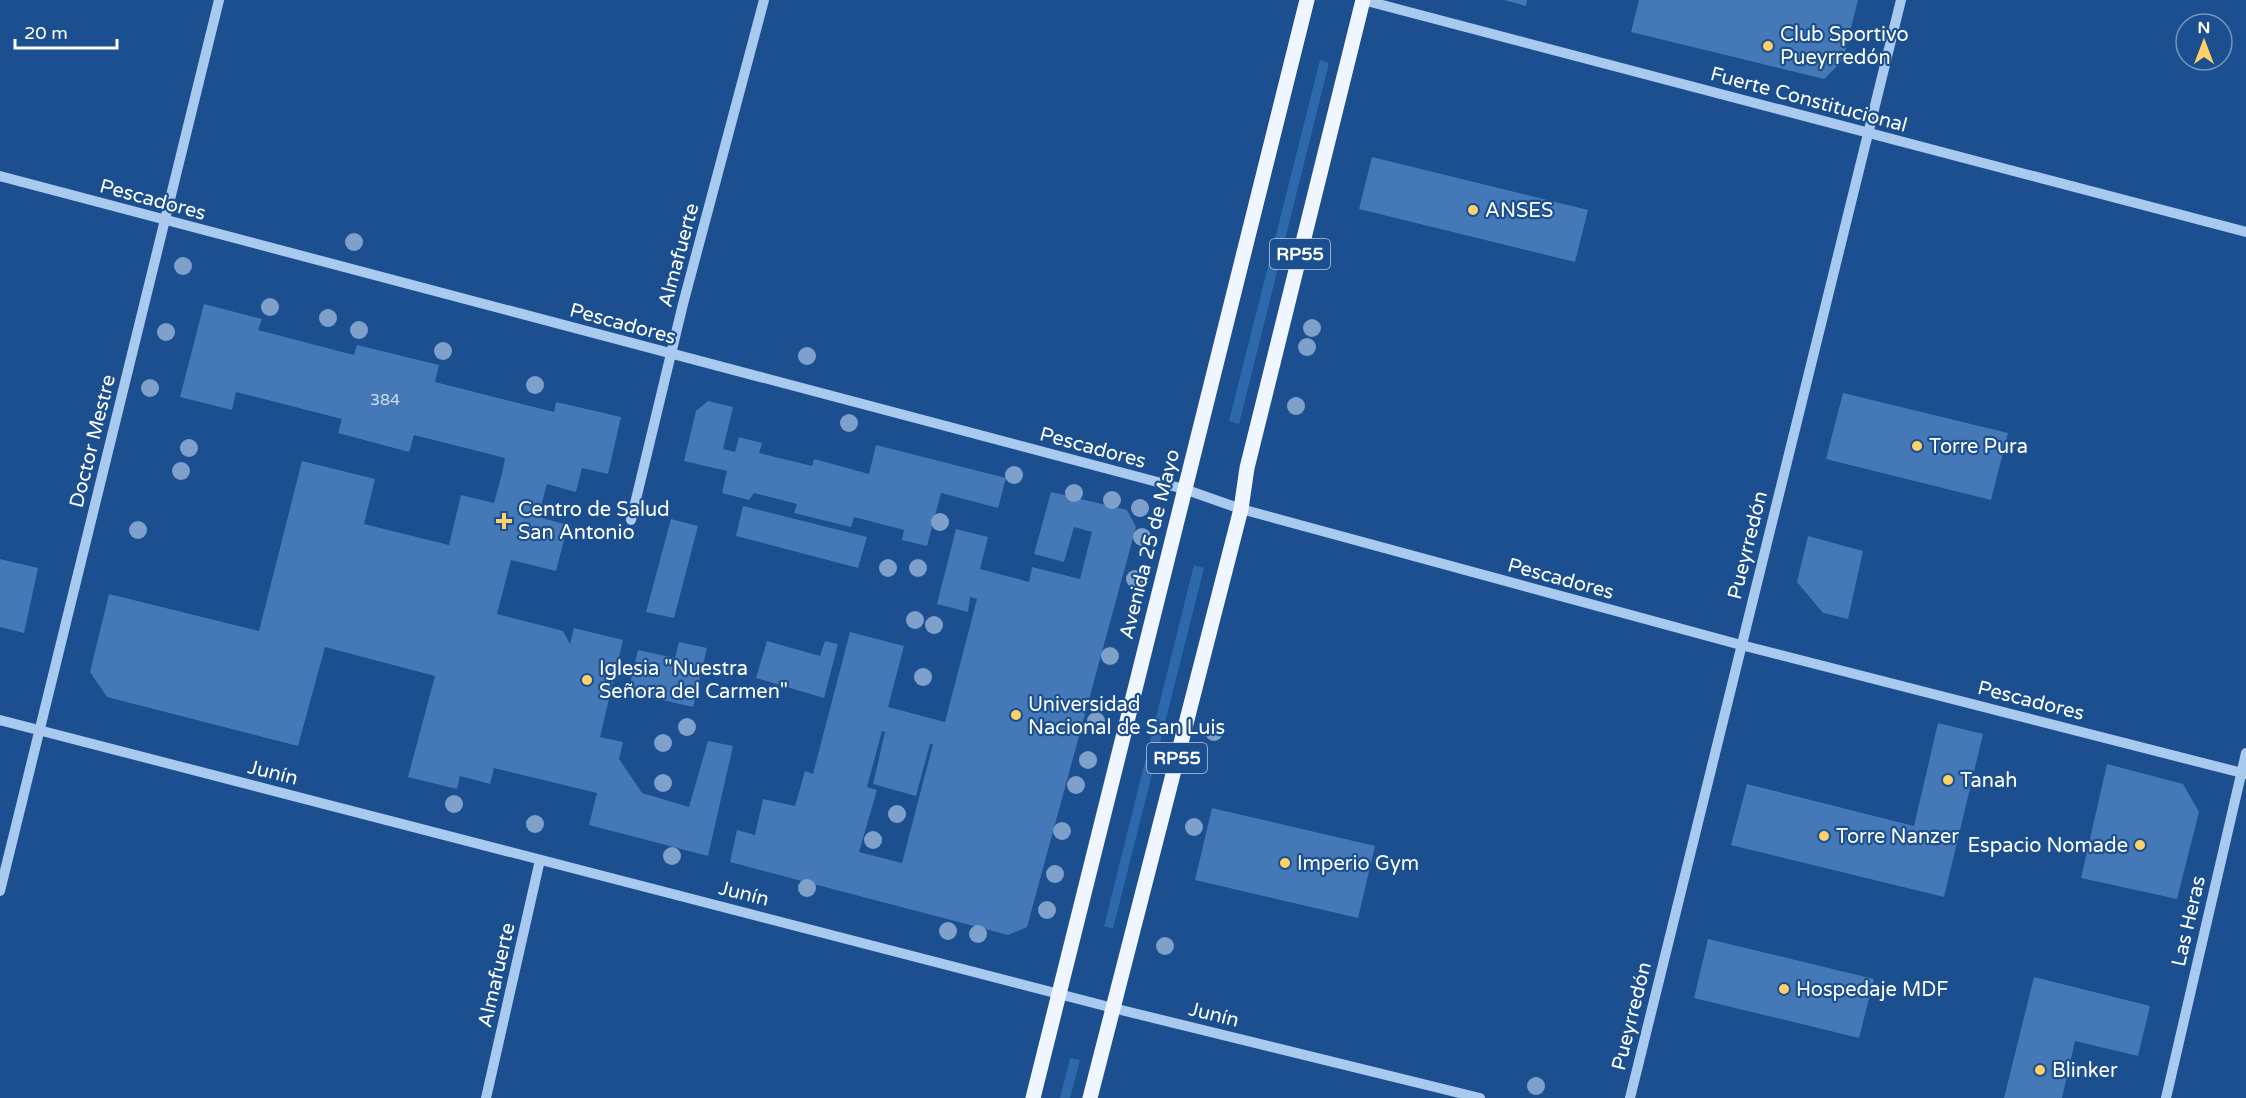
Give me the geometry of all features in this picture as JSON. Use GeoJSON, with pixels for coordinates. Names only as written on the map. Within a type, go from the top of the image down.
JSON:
{"type":"FeatureCollection","features":[{"type":"Feature","properties":{"kind":"main road","name":"Avenida 25 de Mayo"},"geometry":{"type":"LineString","coordinates":[[1033,1098],[1307,0]]}},
{"type":"Feature","properties":{"kind":"main road","name":"RP55"},"geometry":{"type":"LineString","coordinates":[[1090,1098],[1241,509],[1247,468],[1363,0]]}},
{"type":"Feature","properties":{"kind":"street","name":"Doctor Mestre"},"geometry":{"type":"LineString","coordinates":[[0,891],[219,0]]}},
{"type":"Feature","properties":{"kind":"street","name":"Almafuerte"},"geometry":{"type":"LineString","coordinates":[[631,520],[683,304],[764,0]]}},
{"type":"Feature","properties":{"kind":"street","name":"Fuerte Constitucional"},"geometry":{"type":"LineString","coordinates":[[1363,0],[2246,232]]}},
{"type":"Feature","properties":{"kind":"street","name":"Pueyrredón"},"geometry":{"type":"LineString","coordinates":[[1630,1098],[1901,0]]}},
{"type":"Feature","properties":{"kind":"street","name":"Pescadores"},"geometry":{"type":"LineString","coordinates":[[0,176],[1184,489],[1241,509],[1741,645],[2244,773]]}},
{"type":"Feature","properties":{"kind":"street","name":"Junín"},"geometry":{"type":"LineString","coordinates":[[0,720],[1113,1008],[1480,1098]]}},
{"type":"Feature","properties":{"kind":"street","name":"Las Heras"},"geometry":{"type":"LineString","coordinates":[[2166,1098],[2244,773],[2246,753]]}},
{"type":"Feature","properties":{"kind":"street","name":"Almafuerte"},"geometry":{"type":"LineString","coordinates":[[486,1098],[540,860]]}},
{"type":"Feature","properties":{"kind":"shaded area"},"geometry":{"type":"Polygon","coordinates":[[[1320,60],[1329,63],[1239,424],[1229,421],[1320,60]]]}},
{"type":"Feature","properties":{"kind":"shaded area"},"geometry":{"type":"Polygon","coordinates":[[[1194,565],[1204,568],[1113,929],[1104,926],[1194,565]]]}},
{"type":"Feature","properties":{"kind":"shaded area"},"geometry":{"type":"Polygon","coordinates":[[[1070,1058],[1080,1060],[1070,1098],[1060,1098],[1070,1058]]]}},
{"type":"Feature","properties":{"kind":"building"},"geometry":{"type":"Polygon","coordinates":[[[1504,0],[1527,0],[1526,6],[1504,0]]]}},
{"type":"Feature","properties":{"kind":"building","name":"Club Sportivo Pueyrredón"},"geometry":{"type":"Polygon","coordinates":[[[1639,0],[1858,0],[1843,60],[1824,79],[1631,32],[1639,0]]]}},
{"type":"Feature","properties":{"kind":"building","name":"ANSES"},"geometry":{"type":"Polygon","coordinates":[[[1372,157],[1588,210],[1575,262],[1359,209],[1372,157]]]}},
{"type":"Feature","properties":{"kind":"building"},"geometry":{"type":"Polygon","coordinates":[[[204,304],[262,319],[258,330],[354,355],[357,345],[439,365],[435,382],[554,412],[556,402],[621,417],[608,474],[582,468],[576,492],[547,484],[538,517],[568,525],[556,571],[511,560],[497,614],[563,631],[570,644],[574,628],[623,640],[600,737],[623,742],[619,759],[642,793],[689,807],[708,741],[733,746],[708,856],[589,825],[597,793],[494,768],[490,784],[460,776],[457,789],[408,777],[435,676],[325,647],[298,746],[107,697],[90,672],[109,594],[259,631],[302,461],[375,479],[364,524],[449,545],[461,495],[494,503],[502,474],[505,458],[414,435],[409,452],[338,433],[342,419],[236,392],[232,410],[180,397],[204,304]]]}},
{"type":"Feature","properties":{"kind":"building","name":"Torre Pura"},"geometry":{"type":"Polygon","coordinates":[[[1843,393],[2008,433],[1991,500],[1826,459],[1843,393]]]}},
{"type":"Feature","properties":{"kind":"building"},"geometry":{"type":"Polygon","coordinates":[[[708,401],[733,407],[723,449],[735,452],[739,437],[762,443],[759,453],[812,466],[814,459],[869,474],[876,445],[1006,478],[998,508],[941,493],[927,546],[902,540],[904,530],[854,517],[851,527],[794,513],[797,504],[754,493],[749,500],[722,493],[727,471],[684,461],[696,411],[708,401]]]}},
{"type":"Feature","properties":{"kind":"building","name":"Universidad Nacional de San Luis"},"geometry":{"type":"Polygon","coordinates":[[[1051,492],[1127,510],[1136,527],[1027,927],[1008,935],[730,862],[737,830],[755,835],[763,799],[795,806],[805,771],[813,774],[850,632],[904,646],[888,707],[945,722],[977,599],[970,597],[968,612],[937,604],[956,529],[988,537],[980,569],[1029,582],[1032,567],[1080,579],[1092,532],[1074,527],[1064,562],[1034,554],[1051,492]],[[882,731],[867,787],[877,790],[859,852],[902,863],[933,744],[930,744],[916,796],[873,784],[885,732],[882,731]]]}},
{"type":"Feature","properties":{"kind":"building"},"geometry":{"type":"Polygon","coordinates":[[[743,506],[867,537],[858,568],[736,536],[743,506]]]}},
{"type":"Feature","properties":{"kind":"building","name":"Iglesia \"Nuestra Señora del Carmen\""},"geometry":{"type":"Polygon","coordinates":[[[671,519],[698,526],[674,618],[646,612],[671,519]]]}},
{"type":"Feature","properties":{"kind":"building"},"geometry":{"type":"Polygon","coordinates":[[[1808,536],[1863,551],[1848,619],[1823,613],[1797,582],[1808,536]]]}},
{"type":"Feature","properties":{"kind":"building"},"geometry":{"type":"Polygon","coordinates":[[[0,559],[38,568],[24,633],[0,627],[0,559]]]}},
{"type":"Feature","properties":{"kind":"building","name":"Iglesia \"Nuestra Señora del Carmen\""},"geometry":{"type":"Polygon","coordinates":[[[767,641],[820,656],[825,641],[838,644],[824,698],[756,678],[767,641]]]}},
{"type":"Feature","properties":{"kind":"building","name":"Iglesia \"Nuestra Señora del Carmen\""},"geometry":{"type":"Polygon","coordinates":[[[679,642],[707,648],[693,707],[628,692],[638,650],[675,658],[679,642]]]}},
{"type":"Feature","properties":{"kind":"building"},"geometry":{"type":"Polygon","coordinates":[[[1938,723],[1983,734],[1944,897],[1731,845],[1747,784],[1914,826],[1938,723]]]}},
{"type":"Feature","properties":{"kind":"building","name":"Espacio Nomade"},"geometry":{"type":"Polygon","coordinates":[[[2107,764],[2183,784],[2199,812],[2177,899],[2081,878],[2107,764]]]}},
{"type":"Feature","properties":{"kind":"building","name":"Imperio Gym"},"geometry":{"type":"Polygon","coordinates":[[[1212,808],[1375,846],[1358,918],[1195,880],[1212,808]]]}},
{"type":"Feature","properties":{"kind":"building","name":"Hospedaje MDF"},"geometry":{"type":"Polygon","coordinates":[[[1708,939],[1874,979],[1859,1038],[1694,998],[1708,939]]]}},
{"type":"Feature","properties":{"kind":"building"},"geometry":{"type":"Polygon","coordinates":[[[2034,977],[2150,1006],[2138,1056],[2075,1041],[2062,1098],[2004,1098],[2034,977]]]}},
{"type":"Feature","properties":{"kind":"place","name":"Club Sportivo Pueyrredón"},"geometry":{"type":"Point","coordinates":[1768,46]}},
{"type":"Feature","properties":{"kind":"place","name":"ANSES"},"geometry":{"type":"Point","coordinates":[1473,210]}},
{"type":"Feature","properties":{"kind":"place","name":"Torre Pura"},"geometry":{"type":"Point","coordinates":[1917,446]}},
{"type":"Feature","properties":{"kind":"place","name":"Centro de Salud San Antonio"},"geometry":{"type":"Point","coordinates":[504,521]}},
{"type":"Feature","properties":{"kind":"place","name":"Iglesia \"Nuestra Señora del Carmen\""},"geometry":{"type":"Point","coordinates":[587,680]}},
{"type":"Feature","properties":{"kind":"place","name":"Universidad Nacional de San Luis"},"geometry":{"type":"Point","coordinates":[1016,715]}},
{"type":"Feature","properties":{"kind":"place","name":"Tanah"},"geometry":{"type":"Point","coordinates":[1948,780]}},
{"type":"Feature","properties":{"kind":"place","name":"Torre Nanzer"},"geometry":{"type":"Point","coordinates":[1824,836]}},
{"type":"Feature","properties":{"kind":"place","name":"Espacio Nomade"},"geometry":{"type":"Point","coordinates":[2140,845]}},
{"type":"Feature","properties":{"kind":"place","name":"Imperio Gym"},"geometry":{"type":"Point","coordinates":[1285,863]}},
{"type":"Feature","properties":{"kind":"place","name":"Hospedaje MDF"},"geometry":{"type":"Point","coordinates":[1784,989]}},
{"type":"Feature","properties":{"kind":"place","name":"Blinker"},"geometry":{"type":"Point","coordinates":[2040,1070]}}]}
